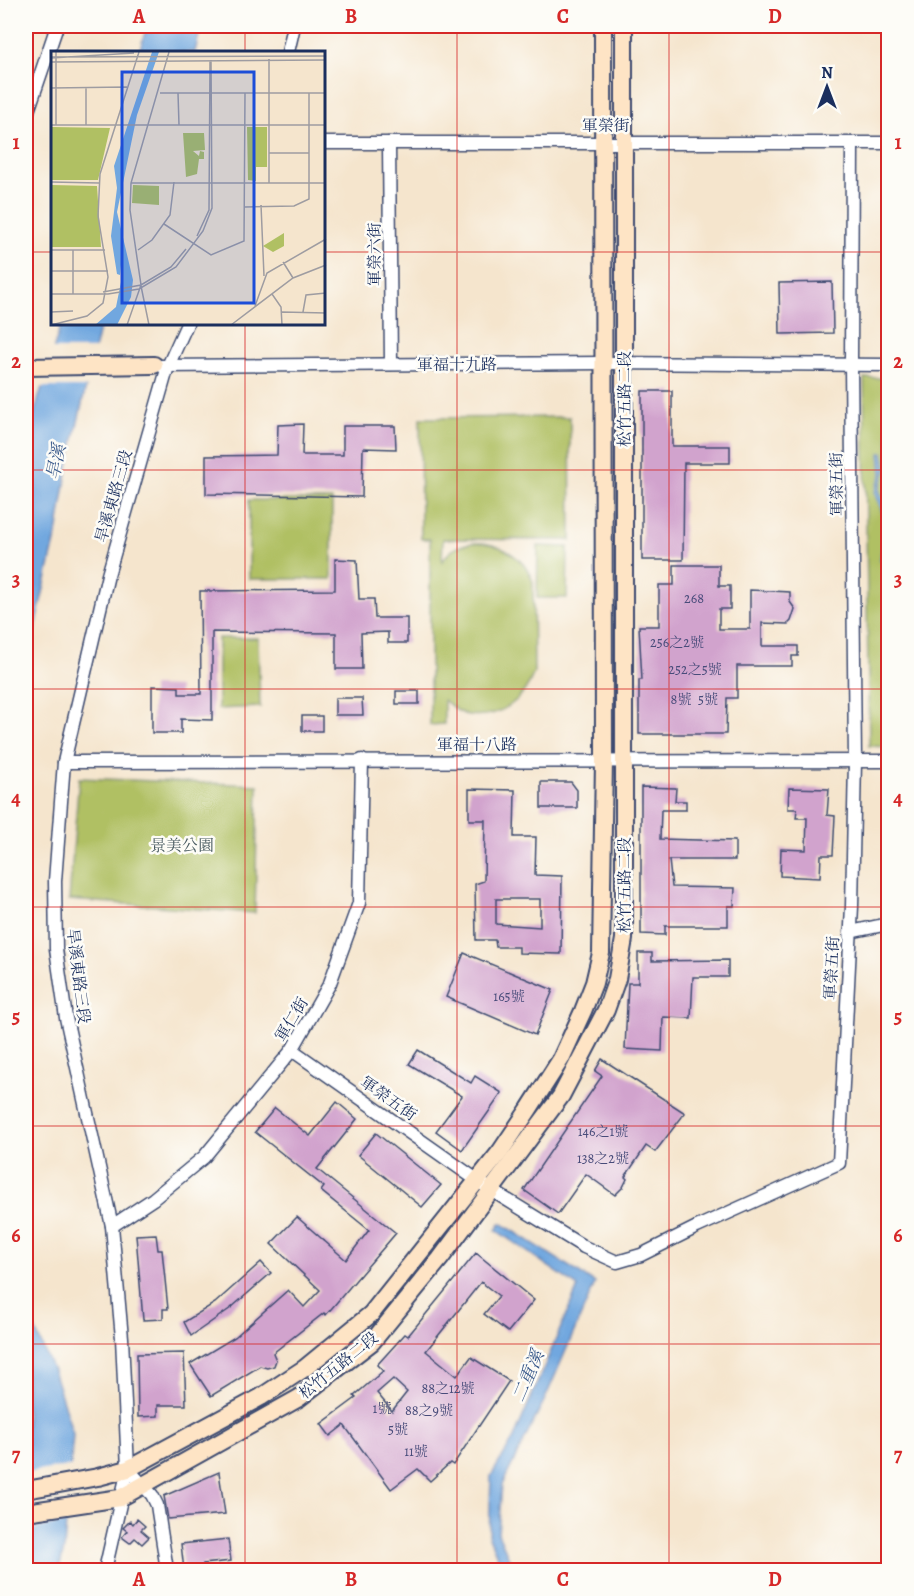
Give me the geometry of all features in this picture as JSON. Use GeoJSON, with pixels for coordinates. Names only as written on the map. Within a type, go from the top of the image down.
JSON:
{"type":"FeatureCollection","features":[{"type":"Feature","properties":{"kind":"street"},"geometry":{"type":"LineString","coordinates":[[26,117],[29,99],[57,26]]}},
{"type":"Feature","properties":{"kind":"street"},"geometry":{"type":"LineString","coordinates":[[288,51],[294,26]]}},
{"type":"Feature","properties":{"kind":"street","name":"松竹五路二段"},"geometry":{"type":"LineString","coordinates":[[26,1512],[120,1498],[299,1398],[372,1342],[440,1259],[518,1126],[561,1059],[594,983],[601,953],[604,761],[603,26]]}},
{"type":"Feature","properties":{"kind":"street","name":"松竹五路二段"},"geometry":{"type":"LineString","coordinates":[[26,1490],[98,1478],[128,1469],[261,1397],[335,1345],[371,1314],[561,1096],[606,1010],[617,979],[624,939],[624,26]]}},
{"type":"Feature","properties":{"kind":"street","name":"軍榮街"},"geometry":{"type":"LineString","coordinates":[[326,143],[888,143]]}},
{"type":"Feature","properties":{"kind":"street","name":"軍榮六街"},"geometry":{"type":"LineString","coordinates":[[389,143],[391,364]]}},
{"type":"Feature","properties":{"kind":"street","name":"軍榮五街"},"geometry":{"type":"LineString","coordinates":[[292,1050],[484,1185],[584,1247],[617,1263],[641,1255],[839,1163],[850,932],[855,761],[851,365],[852,143]]}},
{"type":"Feature","properties":{"kind":"street","name":"旱溪東路三段"},"geometry":{"type":"LineString","coordinates":[[105,1570],[128,1469],[123,1350],[112,1226],[66,1018],[56,949],[55,881],[64,762],[108,575],[161,366],[186,326]]}},
{"type":"Feature","properties":{"kind":"street","name":"軍福十九路"},"geometry":{"type":"LineString","coordinates":[[26,367],[604,363],[888,365]]}},
{"type":"Feature","properties":{"kind":"street","name":"軍仁街"},"geometry":{"type":"LineString","coordinates":[[112,1226],[153,1199],[204,1157],[292,1050],[330,983],[359,903],[362,760]]}},
{"type":"Feature","properties":{"kind":"street","name":"軍福十八路"},"geometry":{"type":"LineString","coordinates":[[64,762],[888,761]]}},
{"type":"Feature","properties":{"kind":"street"},"geometry":{"type":"LineString","coordinates":[[850,932],[888,924]]}},
{"type":"Feature","properties":{"kind":"street"},"geometry":{"type":"LineString","coordinates":[[128,1469],[153,1495],[157,1505],[167,1570]]}},
{"type":"Feature","properties":{"kind":"green space"},"geometry":{"type":"Polygon","coordinates":[[[864,378],[888,378],[888,747],[869,746],[864,378]]]}},
{"type":"Feature","properties":{"kind":"green space"},"geometry":{"type":"Polygon","coordinates":[[[570,417],[571,540],[443,539],[442,561],[452,550],[465,544],[478,543],[506,550],[527,569],[533,582],[534,672],[530,682],[510,706],[491,714],[465,714],[444,700],[444,724],[430,725],[430,539],[421,539],[420,418],[570,417]]]}},
{"type":"Feature","properties":{"kind":"green space"},"geometry":{"type":"Polygon","coordinates":[[[249,500],[332,500],[332,579],[249,579],[249,500]]]}},
{"type":"Feature","properties":{"kind":"green space"},"geometry":{"type":"Polygon","coordinates":[[[538,546],[568,547],[567,598],[537,598],[538,546]]]}},
{"type":"Feature","properties":{"kind":"green space"},"geometry":{"type":"Polygon","coordinates":[[[218,638],[258,638],[260,707],[218,709],[218,638]]]}},
{"type":"Feature","properties":{"kind":"green space","name":"景美公園"},"geometry":{"type":"Polygon","coordinates":[[[79,778],[258,785],[255,913],[69,900],[79,778]]]}},
{"type":"Feature","properties":{"kind":"water"},"geometry":{"type":"Polygon","coordinates":[[[147,26],[201,26],[195,51],[139,51],[147,26]]]}},
{"type":"Feature","properties":{"kind":"water","name":"旱溪"},"geometry":{"type":"Polygon","coordinates":[[[60,326],[100,326],[68,466],[58,528],[26,666],[26,440],[60,326]]]}},
{"type":"Feature","properties":{"kind":"water"},"geometry":{"type":"Polygon","coordinates":[[[880,453],[883,453],[886,469],[879,490],[888,514],[888,566],[880,561],[886,523],[875,492],[882,473],[880,453]]]}},
{"type":"Feature","properties":{"kind":"water","name":"二重溪"},"geometry":{"type":"Polygon","coordinates":[[[501,1223],[595,1283],[545,1399],[502,1485],[498,1533],[514,1570],[503,1570],[489,1537],[491,1476],[514,1438],[578,1287],[496,1230],[501,1223]]]}},
{"type":"Feature","properties":{"kind":"water"},"geometry":{"type":"Polygon","coordinates":[[[26,1309],[54,1373],[73,1434],[64,1549],[59,1570],[26,1570],[26,1309]]]}},
{"type":"Feature","properties":{"kind":"pier"},"geometry":{"type":"Polygon","coordinates":[[[51,349],[98,349],[89,387],[39,387],[51,349]]]}},
{"type":"Feature","properties":{"kind":"pier"},"geometry":{"type":"Polygon","coordinates":[[[74,1465],[69,1522],[26,1530],[26,1473],[74,1465]]]}},
{"type":"Feature","properties":{"kind":"building"},"geometry":{"type":"Polygon","coordinates":[[[832,282],[833,333],[780,334],[779,283],[832,282]]]}},
{"type":"Feature","properties":{"kind":"building"},"geometry":{"type":"Polygon","coordinates":[[[642,391],[672,391],[672,446],[730,446],[730,463],[684,463],[683,560],[642,560],[642,391]]]}},
{"type":"Feature","properties":{"kind":"building"},"geometry":{"type":"Polygon","coordinates":[[[303,424],[302,455],[343,455],[343,426],[395,426],[396,449],[363,448],[362,497],[206,494],[206,456],[277,455],[278,425],[303,424]]]}},
{"type":"Feature","properties":{"kind":"building"},"geometry":{"type":"Polygon","coordinates":[[[335,559],[357,560],[359,599],[374,599],[375,618],[407,618],[407,643],[388,643],[388,632],[361,633],[362,669],[336,669],[336,633],[212,632],[212,720],[181,719],[181,733],[152,733],[152,686],[179,687],[179,694],[201,694],[200,591],[335,590],[335,559]]]}},
{"type":"Feature","properties":{"kind":"building"},"geometry":{"type":"Polygon","coordinates":[[[674,565],[719,565],[719,586],[730,586],[730,609],[719,609],[719,629],[750,629],[750,590],[790,592],[790,602],[795,609],[791,621],[788,624],[762,623],[762,646],[798,646],[798,656],[792,656],[792,666],[737,666],[737,698],[727,698],[726,734],[639,734],[639,680],[642,680],[639,626],[659,626],[659,585],[674,585],[674,565]]]}},
{"type":"Feature","properties":{"kind":"building"},"geometry":{"type":"Polygon","coordinates":[[[396,691],[419,691],[419,704],[396,704],[396,691]]]}},
{"type":"Feature","properties":{"kind":"building"},"geometry":{"type":"Polygon","coordinates":[[[335,698],[362,698],[363,715],[335,715],[335,698]]]}},
{"type":"Feature","properties":{"kind":"building"},"geometry":{"type":"Polygon","coordinates":[[[302,716],[322,716],[322,731],[302,731],[302,716]]]}},
{"type":"Feature","properties":{"kind":"building"},"geometry":{"type":"Polygon","coordinates":[[[541,782],[571,782],[577,790],[577,808],[541,808],[541,782]]]}},
{"type":"Feature","properties":{"kind":"building"},"geometry":{"type":"Polygon","coordinates":[[[641,787],[676,788],[675,801],[686,801],[686,810],[661,810],[660,839],[735,841],[735,860],[669,860],[672,887],[735,888],[734,906],[728,906],[728,926],[665,926],[665,935],[641,934],[641,787]]]}},
{"type":"Feature","properties":{"kind":"building"},"geometry":{"type":"Polygon","coordinates":[[[789,788],[829,789],[827,815],[835,816],[833,855],[821,855],[820,878],[780,876],[781,849],[806,850],[807,818],[796,818],[797,809],[788,809],[789,788]]]}},
{"type":"Feature","properties":{"kind":"building"},"geometry":{"type":"Polygon","coordinates":[[[469,789],[515,790],[514,837],[536,837],[535,875],[562,876],[561,954],[519,953],[519,947],[496,947],[495,940],[476,940],[475,884],[484,881],[485,820],[469,820],[469,789]],[[496,899],[496,924],[540,927],[540,899],[496,899]]]}},
{"type":"Feature","properties":{"kind":"building"},"geometry":{"type":"Polygon","coordinates":[[[464,953],[553,990],[535,1035],[446,997],[464,953]]]}},
{"type":"Feature","properties":{"kind":"building"},"geometry":{"type":"Polygon","coordinates":[[[638,953],[652,953],[652,961],[728,960],[728,977],[693,977],[691,1018],[663,1017],[662,1051],[625,1049],[628,983],[638,983],[638,953]]]}},
{"type":"Feature","properties":{"kind":"building"},"geometry":{"type":"Polygon","coordinates":[[[418,1050],[471,1083],[475,1076],[502,1093],[462,1150],[436,1131],[462,1096],[409,1064],[418,1050]]]}},
{"type":"Feature","properties":{"kind":"building"},"geometry":{"type":"Polygon","coordinates":[[[602,1059],[685,1113],[655,1152],[646,1146],[625,1177],[627,1179],[623,1187],[615,1195],[586,1174],[558,1214],[524,1190],[602,1076],[595,1071],[602,1059]]]}},
{"type":"Feature","properties":{"kind":"building"},"geometry":{"type":"Polygon","coordinates":[[[337,1102],[357,1119],[317,1169],[396,1233],[326,1315],[324,1313],[273,1353],[276,1360],[274,1366],[267,1368],[260,1366],[211,1396],[190,1364],[235,1337],[288,1290],[304,1307],[320,1290],[271,1244],[297,1217],[346,1260],[369,1230],[321,1191],[324,1187],[255,1132],[275,1108],[310,1136],[337,1102]]]}},
{"type":"Feature","properties":{"kind":"building"},"geometry":{"type":"Polygon","coordinates":[[[376,1133],[441,1185],[422,1207],[358,1155],[376,1133]]]}},
{"type":"Feature","properties":{"kind":"building"},"geometry":{"type":"Polygon","coordinates":[[[156,1234],[158,1250],[162,1250],[168,1309],[163,1309],[163,1319],[143,1320],[136,1235],[156,1234]]]}},
{"type":"Feature","properties":{"kind":"building"},"geometry":{"type":"Polygon","coordinates":[[[476,1253],[534,1300],[508,1332],[484,1314],[499,1296],[481,1282],[426,1351],[457,1376],[471,1357],[509,1381],[453,1465],[450,1463],[430,1481],[418,1469],[391,1489],[344,1425],[330,1436],[321,1424],[356,1398],[354,1396],[383,1371],[377,1365],[405,1334],[408,1336],[476,1253]],[[393,1379],[377,1393],[392,1411],[407,1392],[393,1379]]]}},
{"type":"Feature","properties":{"kind":"building"},"geometry":{"type":"Polygon","coordinates":[[[261,1262],[271,1273],[231,1308],[191,1336],[184,1322],[215,1303],[261,1262]]]}},
{"type":"Feature","properties":{"kind":"building"},"geometry":{"type":"Polygon","coordinates":[[[184,1353],[186,1405],[158,1405],[158,1416],[138,1417],[137,1354],[184,1353]]]}},
{"type":"Feature","properties":{"kind":"building"},"geometry":{"type":"Polygon","coordinates":[[[219,1472],[225,1514],[168,1519],[164,1496],[219,1472]]]}},
{"type":"Feature","properties":{"kind":"building"},"geometry":{"type":"Polygon","coordinates":[[[137,1519],[145,1526],[141,1530],[149,1537],[142,1544],[135,1538],[130,1543],[122,1537],[127,1531],[123,1528],[130,1521],[133,1524],[137,1519]]]}},
{"type":"Feature","properties":{"kind":"building"},"geometry":{"type":"Polygon","coordinates":[[[228,1539],[231,1561],[203,1564],[203,1570],[184,1570],[181,1544],[228,1539]]]}}]}
